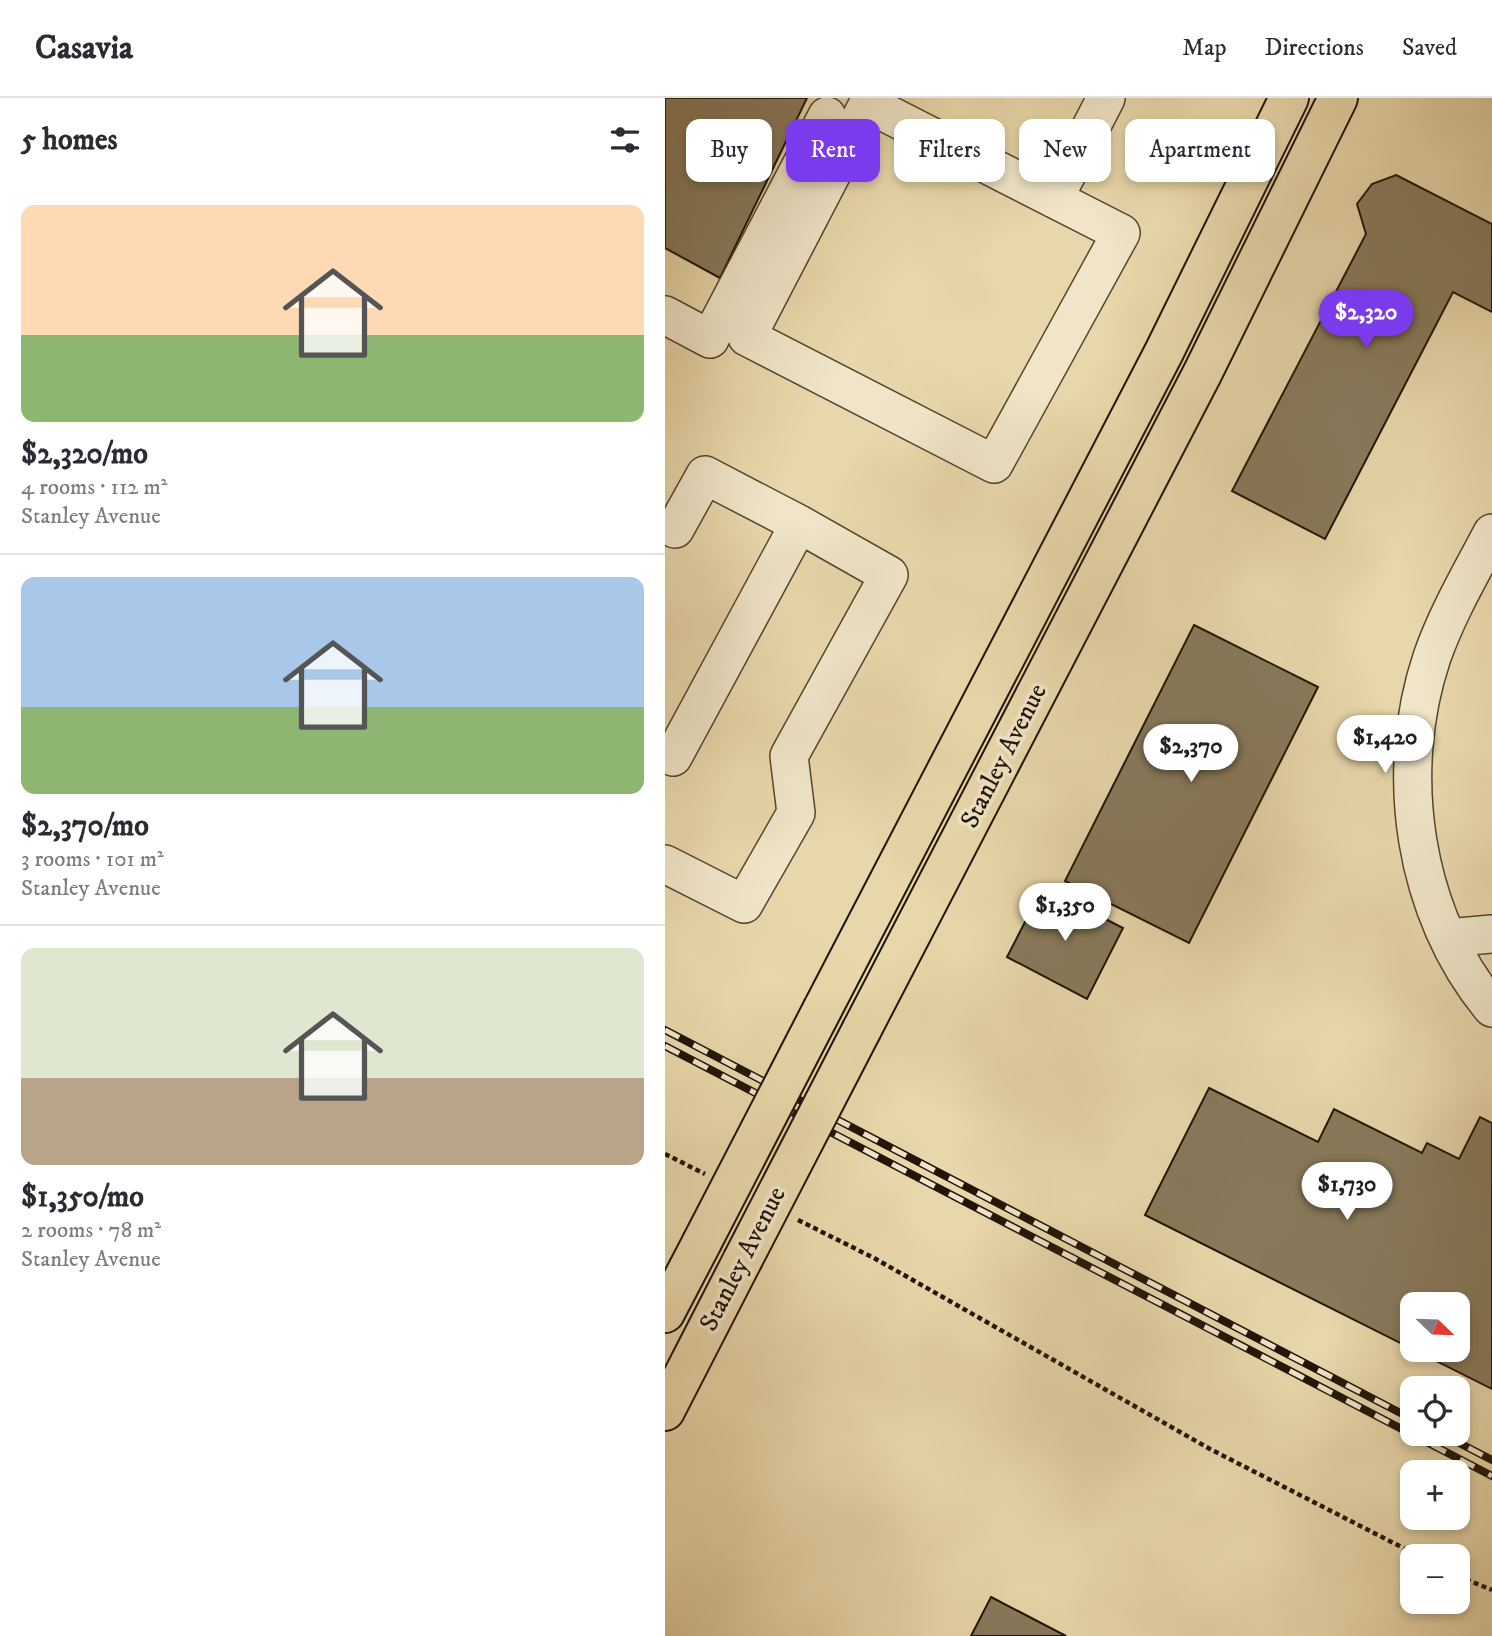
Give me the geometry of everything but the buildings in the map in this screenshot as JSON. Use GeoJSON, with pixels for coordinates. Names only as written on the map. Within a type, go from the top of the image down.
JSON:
{"type":"FeatureCollection","features":[{"type":"Feature","properties":{"kind":"main road","name":"Stanley Avenue"},"geometry":{"type":"LineString","coordinates":[[665,1313],[1164,352],[1289,98]]}},
{"type":"Feature","properties":{"kind":"main road","name":"Stanley Avenue"},"geometry":{"type":"LineString","coordinates":[[665,1410],[1203,372],[1338,98]]}},
{"type":"Feature","properties":{"kind":"street"},"geometry":{"type":"LineString","coordinates":[[1053,199],[1106,98]]}},
{"type":"Feature","properties":{"kind":"street"},"geometry":{"type":"LineString","coordinates":[[869,101],[1121,233],[993,464],[747,337],[869,101]]}},
{"type":"Feature","properties":{"kind":"street"},"geometry":{"type":"LineString","coordinates":[[665,315],[710,339],[827,116]]}},
{"type":"Feature","properties":{"kind":"street"},"geometry":{"type":"LineString","coordinates":[[665,864],[744,904],[796,813],[789,756],[889,575],[705,475],[668,534]]}},
{"type":"Feature","properties":{"kind":"street"},"geometry":{"type":"LineString","coordinates":[[673,757],[799,524]]}},
{"type":"Feature","properties":{"kind":"street"},"geometry":{"type":"LineString","coordinates":[[1492,533],[1446,622],[1432,656],[1422,691],[1414,739],[1413,794],[1425,879],[1437,915],[1458,959],[1492,1008]]}},
{"type":"Feature","properties":{"kind":"street"},"geometry":{"type":"LineString","coordinates":[[1448,938],[1492,934]]}},
{"type":"Feature","properties":{"kind":"path"},"geometry":{"type":"LineString","coordinates":[[665,1154],[706,1174]]}},
{"type":"Feature","properties":{"kind":"path"},"geometry":{"type":"LineString","coordinates":[[790,1216],[874,1258],[1210,1449],[1400,1546]]}},
{"type":"Feature","properties":{"kind":"path"},"geometry":{"type":"LineString","coordinates":[[1470,1581],[1492,1590]]}},
{"type":"Feature","properties":{"kind":"railway"},"geometry":{"type":"LineString","coordinates":[[665,1030],[1400,1413]]}},
{"type":"Feature","properties":{"kind":"railway"},"geometry":{"type":"LineString","coordinates":[[665,1046],[1492,1476]]}},
{"type":"Feature","properties":{"kind":"railway"},"geometry":{"type":"LineString","coordinates":[[1465,1446],[1492,1460]]}}]}
